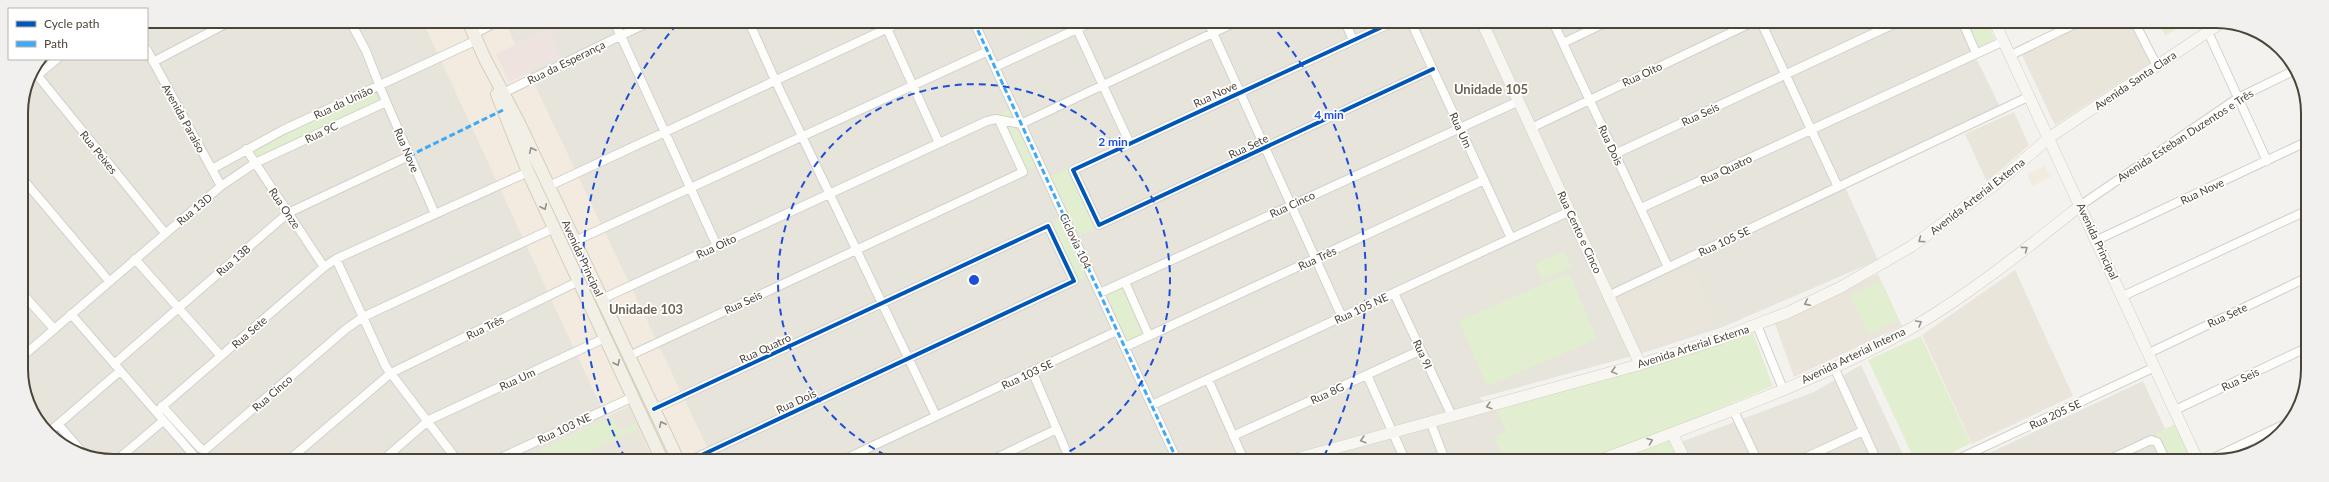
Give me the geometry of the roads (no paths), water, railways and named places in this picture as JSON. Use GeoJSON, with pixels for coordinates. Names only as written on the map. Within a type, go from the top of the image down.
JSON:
{"type":"FeatureCollection","features":[{"type":"Feature","properties":{"kind":"main road","name":"Avenida Principal"},"geometry":{"type":"LineString","coordinates":[[471,28],[575,240],[675,454]]}},
{"type":"Feature","properties":{"kind":"main road","name":"Rua Cento e Cinco"},"geometry":{"type":"LineString","coordinates":[[1485,28],[1610,295],[1640,364]]}},
{"type":"Feature","properties":{"kind":"main road","name":"Avenida Principal"},"geometry":{"type":"LineString","coordinates":[[1998,28],[2050,137],[2195,454]]}},
{"type":"Feature","properties":{"kind":"main road","name":"Avenida Santa Clara"},"geometry":{"type":"LineString","coordinates":[[2050,137],[2214,28]]}},
{"type":"Feature","properties":{"kind":"main road","name":"Avenida Principal"},"geometry":{"type":"LineString","coordinates":[[485,59],[528,172],[659,454]]}},
{"type":"Feature","properties":{"kind":"main road","name":"Avenida Arterial Externa"},"geometry":{"type":"LineString","coordinates":[[1313,454],[1640,364],[1714,341],[1758,325],[1841,287],[1912,246],[1997,183],[2050,137]]}},
{"type":"Feature","properties":{"kind":"main road","name":"Avenida Arterial Interna"},"geometry":{"type":"LineString","coordinates":[[1617,454],[1783,389],[1834,367],[1934,314],[1977,286],[2081,205]]}},
{"type":"Feature","properties":{"kind":"main road"},"geometry":{"type":"LineString","coordinates":[[605,338],[613,335],[617,337],[628,359],[635,368]]}},
{"type":"Feature","properties":{"kind":"main road"},"geometry":{"type":"LineString","coordinates":[[1672,433],[1682,454]]}},
{"type":"Feature","properties":{"kind":"main road"},"geometry":{"type":"LineString","coordinates":[[654,443],[662,454]]}},
{"type":"Feature","properties":{"kind":"street"},"geometry":{"type":"LineString","coordinates":[[153,62],[218,28]]}},
{"type":"Feature","properties":{"kind":"street","name":"Rua Nove"},"geometry":{"type":"LineString","coordinates":[[354,28],[366,51],[386,102],[435,214]]}},
{"type":"Feature","properties":{"kind":"street","name":"Rua da União"},"geometry":{"type":"LineString","coordinates":[[212,168],[246,149],[380,85],[475,37],[488,28]]}},
{"type":"Feature","properties":{"kind":"street"},"geometry":{"type":"LineString","coordinates":[[617,28],[716,246]]}},
{"type":"Feature","properties":{"kind":"street","name":"Rua da Esperança"},"geometry":{"type":"LineString","coordinates":[[503,93],[637,28]]}},
{"type":"Feature","properties":{"kind":"street"},"geometry":{"type":"LineString","coordinates":[[752,28],[775,80],[936,416]]}},
{"type":"Feature","properties":{"kind":"street"},"geometry":{"type":"LineString","coordinates":[[549,186],[775,80],[879,28]]}},
{"type":"Feature","properties":{"kind":"street"},"geometry":{"type":"LineString","coordinates":[[886,28],[939,143]]}},
{"type":"Feature","properties":{"kind":"street","name":"Ciclovia 104"},"geometry":{"type":"LineString","coordinates":[[977,28],[1174,454]]}},
{"type":"Feature","properties":{"kind":"street"},"geometry":{"type":"LineString","coordinates":[[1211,28],[1342,316]]}},
{"type":"Feature","properties":{"kind":"street"},"geometry":{"type":"LineString","coordinates":[[1021,124],[1223,28]]}},
{"type":"Feature","properties":{"kind":"street"},"geometry":{"type":"LineString","coordinates":[[1348,28],[1353,40]]}},
{"type":"Feature","properties":{"kind":"street","name":"Rua Nove"},"geometry":{"type":"LineString","coordinates":[[1086,198],[1073,170],[1380,28]]}},
{"type":"Feature","properties":{"kind":"street","name":"Rua Um"},"geometry":{"type":"LineString","coordinates":[[1414,28],[1511,238]]}},
{"type":"Feature","properties":{"kind":"street","name":"Rua Dois"},"geometry":{"type":"LineString","coordinates":[[1556,28],[1668,267]]}},
{"type":"Feature","properties":{"kind":"street"},"geometry":{"type":"LineString","coordinates":[[1563,43],[1594,28]]}},
{"type":"Feature","properties":{"kind":"street","name":"Rua Oito"},"geometry":{"type":"LineString","coordinates":[[1531,128],[1740,28]]}},
{"type":"Feature","properties":{"kind":"street"},"geometry":{"type":"LineString","coordinates":[[1764,28],[1838,187]]}},
{"type":"Feature","properties":{"kind":"street","name":"Rua Seis"},"geometry":{"type":"LineString","coordinates":[[1615,154],[1885,28]]}},
{"type":"Feature","properties":{"kind":"street"},"geometry":{"type":"LineString","coordinates":[[1965,28],[1976,53]]}},
{"type":"Feature","properties":{"kind":"street"},"geometry":{"type":"LineString","coordinates":[[2011,55],[2067,28]]}},
{"type":"Feature","properties":{"kind":"street"},"geometry":{"type":"LineString","coordinates":[[2138,28],[2157,66]]}},
{"type":"Feature","properties":{"kind":"street"},"geometry":{"type":"LineString","coordinates":[[995,67],[1077,29],[1130,144]]}},
{"type":"Feature","properties":{"kind":"street"},"geometry":{"type":"LineString","coordinates":[[2208,32],[2267,161]]}},
{"type":"Feature","properties":{"kind":"street","name":"Rua Quatro"},"geometry":{"type":"LineString","coordinates":[[1641,208],[2004,41]]}},
{"type":"Feature","properties":{"kind":"street"},"geometry":{"type":"LineString","coordinates":[[575,240],[988,51]]}},
{"type":"Feature","properties":{"kind":"street","name":"Avenida Paraíso"},"geometry":{"type":"LineString","coordinates":[[148,52],[221,186]]}},
{"type":"Feature","properties":{"kind":"street"},"geometry":{"type":"LineString","coordinates":[[40,70],[55,60]]}},
{"type":"Feature","properties":{"kind":"street","name":"Rua Sete"},"geometry":{"type":"LineString","coordinates":[[1086,198],[1099,226],[1433,69]]}},
{"type":"Feature","properties":{"kind":"street","name":"Avenida Esteban Duzentos e Três"},"geometry":{"type":"LineString","coordinates":[[2081,205],[2238,98],[2291,72]]}},
{"type":"Feature","properties":{"kind":"street","name":"Rua Peixes"},"geometry":{"type":"LineString","coordinates":[[38,74],[165,234]]}},
{"type":"Feature","properties":{"kind":"street","name":"Rua 105 SE"},"geometry":{"type":"LineString","coordinates":[[1610,295],[2030,96]]}},
{"type":"Feature","properties":{"kind":"street"},"geometry":{"type":"LineString","coordinates":[[1460,127],[1518,101]]}},
{"type":"Feature","properties":{"kind":"street","name":"Rua 9C"},"geometry":{"type":"LineString","coordinates":[[255,163],[386,102]]}},
{"type":"Feature","properties":{"kind":"street","name":"Rua Oito"},"geometry":{"type":"LineString","coordinates":[[602,299],[987,121],[999,120],[1021,124]]}},
{"type":"Feature","properties":{"kind":"street","name":"Rua Seis"},"geometry":{"type":"LineString","coordinates":[[629,356],[1023,172],[999,120]]}},
{"type":"Feature","properties":{"kind":"street","name":"Rua Cinco"},"geometry":{"type":"LineString","coordinates":[[1100,293],[1460,127]]}},
{"type":"Feature","properties":{"kind":"street","name":"Rua Nove"},"geometry":{"type":"LineString","coordinates":[[2097,240],[2301,144]]}},
{"type":"Feature","properties":{"kind":"street","name":"Rua Onze"},"geometry":{"type":"LineString","coordinates":[[246,149],[324,267]]}},
{"type":"Feature","properties":{"kind":"street","name":"Rua 13B"},"geometry":{"type":"LineString","coordinates":[[114,364],[288,213],[409,156]]}},
{"type":"Feature","properties":{"kind":"street","name":"Rua 13D"},"geometry":{"type":"LineString","coordinates":[[28,352],[221,186],[255,163]]}},
{"type":"Feature","properties":{"kind":"street","name":"Rua Sete"},"geometry":{"type":"LineString","coordinates":[[156,412],[324,267],[336,259],[528,172]]}},
{"type":"Feature","properties":{"kind":"street","name":"Rua Três"},"geometry":{"type":"LineString","coordinates":[[1125,347],[1484,180]]}},
{"type":"Feature","properties":{"kind":"street"},"geometry":{"type":"LineString","coordinates":[[28,185],[109,281]]}},
{"type":"Feature","properties":{"kind":"street","name":"Rua 105 NE"},"geometry":{"type":"LineString","coordinates":[[1152,405],[1570,211]]}},
{"type":"Feature","properties":{"kind":"street"},"geometry":{"type":"LineString","coordinates":[[2123,296],[2301,213]]}},
{"type":"Feature","properties":{"kind":"street","name":"Rua Quatro"},"geometry":{"type":"LineString","coordinates":[[654,409],[1048,226],[1061,253]]}},
{"type":"Feature","properties":{"kind":"street","name":"Rua Cinco"},"geometry":{"type":"LineString","coordinates":[[162,406],[200,448],[205,450],[346,329],[363,317],[554,228]]}},
{"type":"Feature","properties":{"kind":"street","name":"Rua Dois"},"geometry":{"type":"LineString","coordinates":[[704,454],[1074,281],[1061,253]]}},
{"type":"Feature","properties":{"kind":"street"},"geometry":{"type":"LineString","coordinates":[[135,259],[221,356]]}},
{"type":"Feature","properties":{"kind":"street"},"geometry":{"type":"LineString","coordinates":[[336,259],[376,345],[391,373],[429,420],[453,454]]}},
{"type":"Feature","properties":{"kind":"street","name":"Rua Sete"},"geometry":{"type":"LineString","coordinates":[[2148,353],[2301,280]]}},
{"type":"Feature","properties":{"kind":"street","name":"Rua Três"},"geometry":{"type":"LineString","coordinates":[[296,454],[391,373],[579,281]]}},
{"type":"Feature","properties":{"kind":"street"},"geometry":{"type":"LineString","coordinates":[[1124,282],[1149,336]]}},
{"type":"Feature","properties":{"kind":"street","name":"Rua 9I"},"geometry":{"type":"LineString","coordinates":[[1394,293],[1452,416]]}},
{"type":"Feature","properties":{"kind":"street"},"geometry":{"type":"LineString","coordinates":[[28,300],[54,329]]}},
{"type":"Feature","properties":{"kind":"street"},"geometry":{"type":"LineString","coordinates":[[71,314],[193,454]]}},
{"type":"Feature","properties":{"kind":"street"},"geometry":{"type":"LineString","coordinates":[[1758,325],[1783,389]]}},
{"type":"Feature","properties":{"kind":"street","name":"Rua 103 SE"},"geometry":{"type":"LineString","coordinates":[[856,454],[1117,331]]}},
{"type":"Feature","properties":{"kind":"street","name":"Rua Um"},"geometry":{"type":"LineString","coordinates":[[391,454],[429,420],[605,338]]}},
{"type":"Feature","properties":{"kind":"street","name":"Rua 8G"},"geometry":{"type":"LineString","coordinates":[[1233,436],[1421,350]]}},
{"type":"Feature","properties":{"kind":"street","name":"Rua Seis"},"geometry":{"type":"LineString","coordinates":[[2175,410],[2301,350]]}},
{"type":"Feature","properties":{"kind":"street"},"geometry":{"type":"LineString","coordinates":[[1834,367],[1874,454]]}},
{"type":"Feature","properties":{"kind":"street","name":"Rua 205 SE"},"geometry":{"type":"LineString","coordinates":[[1969,454],[2155,367]]}},
{"type":"Feature","properties":{"kind":"street"},"geometry":{"type":"LineString","coordinates":[[53,429],[120,371]]}},
{"type":"Feature","properties":{"kind":"street"},"geometry":{"type":"LineString","coordinates":[[1032,371],[1067,454]]}},
{"type":"Feature","properties":{"kind":"street"},"geometry":{"type":"LineString","coordinates":[[1367,375],[1403,454]]}},
{"type":"Feature","properties":{"kind":"street"},"geometry":{"type":"LineString","coordinates":[[1208,379],[1241,454]]}},
{"type":"Feature","properties":{"kind":"street","name":"Rua 103 NE"},"geometry":{"type":"LineString","coordinates":[[509,454],[633,397]]}},
{"type":"Feature","properties":{"kind":"street"},"geometry":{"type":"LineString","coordinates":[[1732,409],[1754,454]]}},
{"type":"Feature","properties":{"kind":"street"},"geometry":{"type":"LineString","coordinates":[[124,454],[163,421]]}},
{"type":"Feature","properties":{"kind":"street"},"geometry":{"type":"LineString","coordinates":[[1430,421],[1443,454]]}},
{"type":"Feature","properties":{"kind":"street"},"geometry":{"type":"LineString","coordinates":[[58,424],[76,445]]}},
{"type":"Feature","properties":{"kind":"street"},"geometry":{"type":"LineString","coordinates":[[2221,454],[2278,427]]}},
{"type":"Feature","properties":{"kind":"street"},"geometry":{"type":"LineString","coordinates":[[1010,454],[1057,429]]}},
{"type":"Feature","properties":{"kind":"street"},"geometry":{"type":"LineString","coordinates":[[1811,454],[1863,431]]}},
{"type":"Feature","properties":{"kind":"street"},"geometry":{"type":"LineString","coordinates":[[2260,435],[2263,440]]}},
{"type":"Feature","properties":{"kind":"street"},"geometry":{"type":"LineString","coordinates":[[2122,454],[2154,440],[2162,454]]}},
{"type":"Feature","properties":{"kind":"district","name":"Unidade 105"},"geometry":{"type":"Point","coordinates":[1491,89]}},
{"type":"Feature","properties":{"kind":"district","name":"Unidade 103"},"geometry":{"type":"Point","coordinates":[646,309]}}]}
